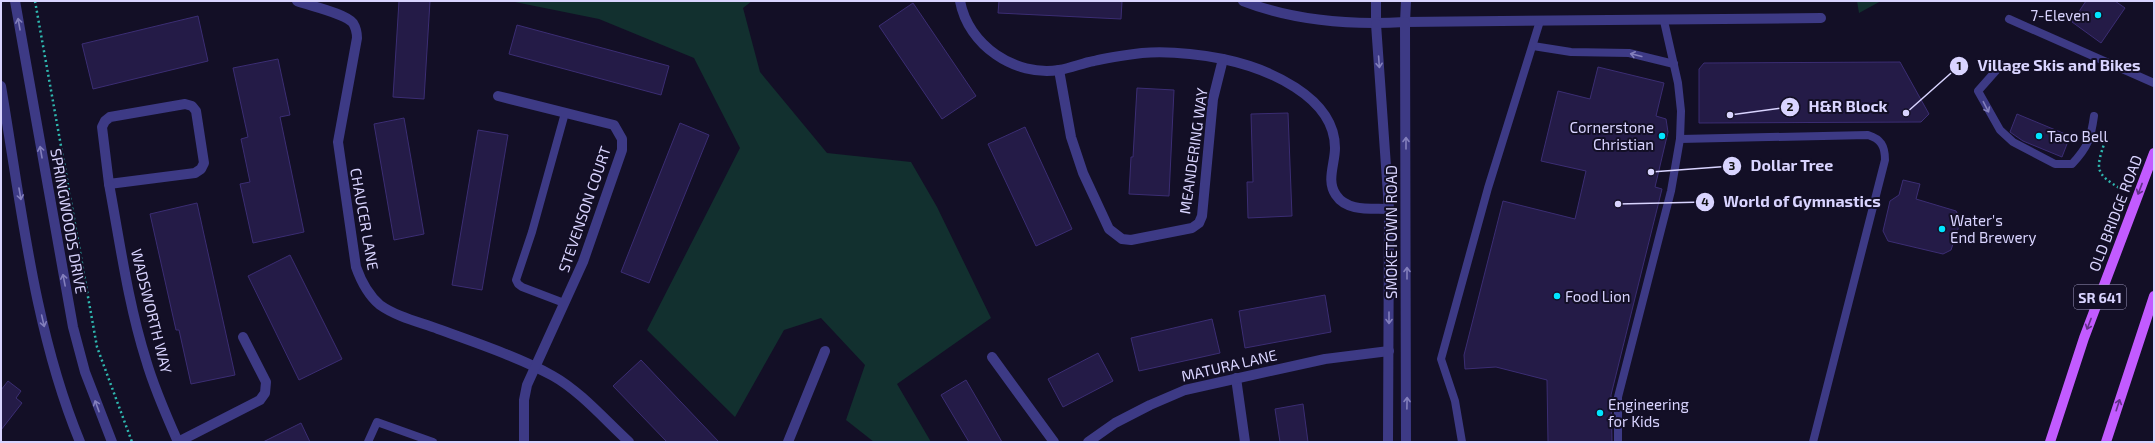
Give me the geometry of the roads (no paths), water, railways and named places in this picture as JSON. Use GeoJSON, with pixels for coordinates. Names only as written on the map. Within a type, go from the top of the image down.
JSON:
{"type":"FeatureCollection","features":[{"type":"Feature","properties":{"kind":"main road","name":"OLD BRIDGE ROAD"},"geometry":{"type":"LineString","coordinates":[[2050,442],[2084,338],[2154,153]]}},
{"type":"Feature","properties":{"kind":"main road","name":"SR 641"},"geometry":{"type":"LineString","coordinates":[[2106,442],[2154,296]]}},
{"type":"Feature","properties":{"kind":"street","name":"SPRINGWOODS DRIVE"},"geometry":{"type":"LineString","coordinates":[[15,1],[73,327],[85,372],[112,442]]}},
{"type":"Feature","properties":{"kind":"street","name":"CHAUCER LANE"},"geometry":{"type":"LineString","coordinates":[[297,1],[346,18],[353,23],[357,31],[358,38],[338,142],[356,267],[368,292],[379,304],[392,313],[554,377],[570,388],[629,442]]}},
{"type":"Feature","properties":{"kind":"street"},"geometry":{"type":"LineString","coordinates":[[960,1],[968,26],[980,42],[993,53],[1008,61],[1032,69],[1059,70],[1111,57],[1143,53],[1176,53],[1223,59],[1250,66],[1274,76],[1296,89],[1316,105],[1326,117],[1332,131],[1335,147],[1331,180],[1336,195],[1341,201],[1354,207],[1389,209]]}},
{"type":"Feature","properties":{"kind":"street"},"geometry":{"type":"LineString","coordinates":[[1243,1],[1290,15],[1315,19],[1376,24],[1405,22],[1664,21],[1821,18]]}},
{"type":"Feature","properties":{"kind":"street","name":"SMOKETOWN ROAD"},"geometry":{"type":"LineString","coordinates":[[1376,1],[1376,24],[1389,209],[1388,442]]}},
{"type":"Feature","properties":{"kind":"street","name":"SMOKETOWN ROAD"},"geometry":{"type":"LineString","coordinates":[[1406,1],[1406,442]]}},
{"type":"Feature","properties":{"kind":"street","name":"MEANDERING WAY"},"geometry":{"type":"LineString","coordinates":[[1059,70],[1071,137],[1083,173],[1109,230],[1122,239],[1131,240],[1192,228],[1199,223],[1202,216],[1214,99],[1223,59]]}},
{"type":"Feature","properties":{"kind":"street"},"geometry":{"type":"LineString","coordinates":[[1,86],[39,306],[53,364],[80,442]]}},
{"type":"Feature","properties":{"kind":"street","name":"STEVENSON COURT"},"geometry":{"type":"LineString","coordinates":[[498,96],[565,114],[614,125],[622,139],[622,150],[583,262],[534,368]]}},
{"type":"Feature","properties":{"kind":"street","name":"WADSWORTH WAY"},"geometry":{"type":"LineString","coordinates":[[109,184],[195,173],[201,169],[204,163],[196,111],[192,106],[185,104],[110,117],[105,121],[102,127],[109,184],[127,282],[146,359],[160,401],[178,442],[260,400],[265,393],[266,382],[243,337]]}},
{"type":"Feature","properties":{"kind":"street"},"geometry":{"type":"LineString","coordinates":[[788,442],[825,351]]}},
{"type":"Feature","properties":{"kind":"street","name":"MATURA LANE"},"geometry":{"type":"LineString","coordinates":[[1088,442],[1116,423],[1150,405],[1185,390],[1325,359],[1389,351]]}},
{"type":"Feature","properties":{"kind":"street"},"geometry":{"type":"LineString","coordinates":[[992,357],[1054,442]]}},
{"type":"Feature","properties":{"kind":"street"},"geometry":{"type":"LineString","coordinates":[[524,442],[524,400],[527,385],[534,368]]}},
{"type":"Feature","properties":{"kind":"street"},"geometry":{"type":"LineString","coordinates":[[1236,378],[1245,442]]}},
{"type":"Feature","properties":{"kind":"lane"},"geometry":{"type":"LineString","coordinates":[[2009,19],[2154,83]]}},
{"type":"Feature","properties":{"kind":"lane"},"geometry":{"type":"LineString","coordinates":[[1462,442],[1455,401],[1441,359],[1488,188],[1540,21]]}},
{"type":"Feature","properties":{"kind":"lane"},"geometry":{"type":"LineString","coordinates":[[1618,442],[1618,397],[1671,191],[1680,139],[1681,111],[1678,83],[1664,21]]}},
{"type":"Feature","properties":{"kind":"lane"},"geometry":{"type":"LineString","coordinates":[[1533,46],[1571,52],[1602,51],[1629,53],[1674,64]]}},
{"type":"Feature","properties":{"kind":"lane"},"geometry":{"type":"LineString","coordinates":[[2001,65],[1978,91],[2000,130],[2013,142],[2055,164],[2072,164],[2085,150],[2092,135],[2094,116]]}},
{"type":"Feature","properties":{"kind":"lane"},"geometry":{"type":"LineString","coordinates":[[564,303],[522,287],[516,280],[532,232],[565,114]]}},
{"type":"Feature","properties":{"kind":"lane"},"geometry":{"type":"LineString","coordinates":[[1680,139],[1868,135],[1876,138],[1882,144],[1885,151],[1884,160],[1813,442]]}},
{"type":"Feature","properties":{"kind":"lane"},"geometry":{"type":"LineString","coordinates":[[368,442],[377,422],[433,442]]}},
{"type":"Feature","properties":{"kind":"place","name":"7-Eleven"},"geometry":{"type":"Point","coordinates":[2098,15]}},
{"type":"Feature","properties":{"kind":"place","name":"Village Skis and Bikes"},"geometry":{"type":"Point","coordinates":[1906,113]}},
{"type":"Feature","properties":{"kind":"place","name":"H&R Block"},"geometry":{"type":"Point","coordinates":[1730,115]}},
{"type":"Feature","properties":{"kind":"place","name":"Cornerstone Christian"},"geometry":{"type":"Point","coordinates":[1662,136]}},
{"type":"Feature","properties":{"kind":"place","name":"Taco Bell"},"geometry":{"type":"Point","coordinates":[2039,136]}},
{"type":"Feature","properties":{"kind":"place","name":"Dollar Tree"},"geometry":{"type":"Point","coordinates":[1651,172]}},
{"type":"Feature","properties":{"kind":"place","name":"World of Gymnastics"},"geometry":{"type":"Point","coordinates":[1618,204]}},
{"type":"Feature","properties":{"kind":"place","name":"Water's End Brewery"},"geometry":{"type":"Point","coordinates":[1942,229]}},
{"type":"Feature","properties":{"kind":"place","name":"Food Lion"},"geometry":{"type":"Point","coordinates":[1557,296]}},
{"type":"Feature","properties":{"kind":"place","name":"Engineering for Kids"},"geometry":{"type":"Point","coordinates":[1600,413]}}]}
